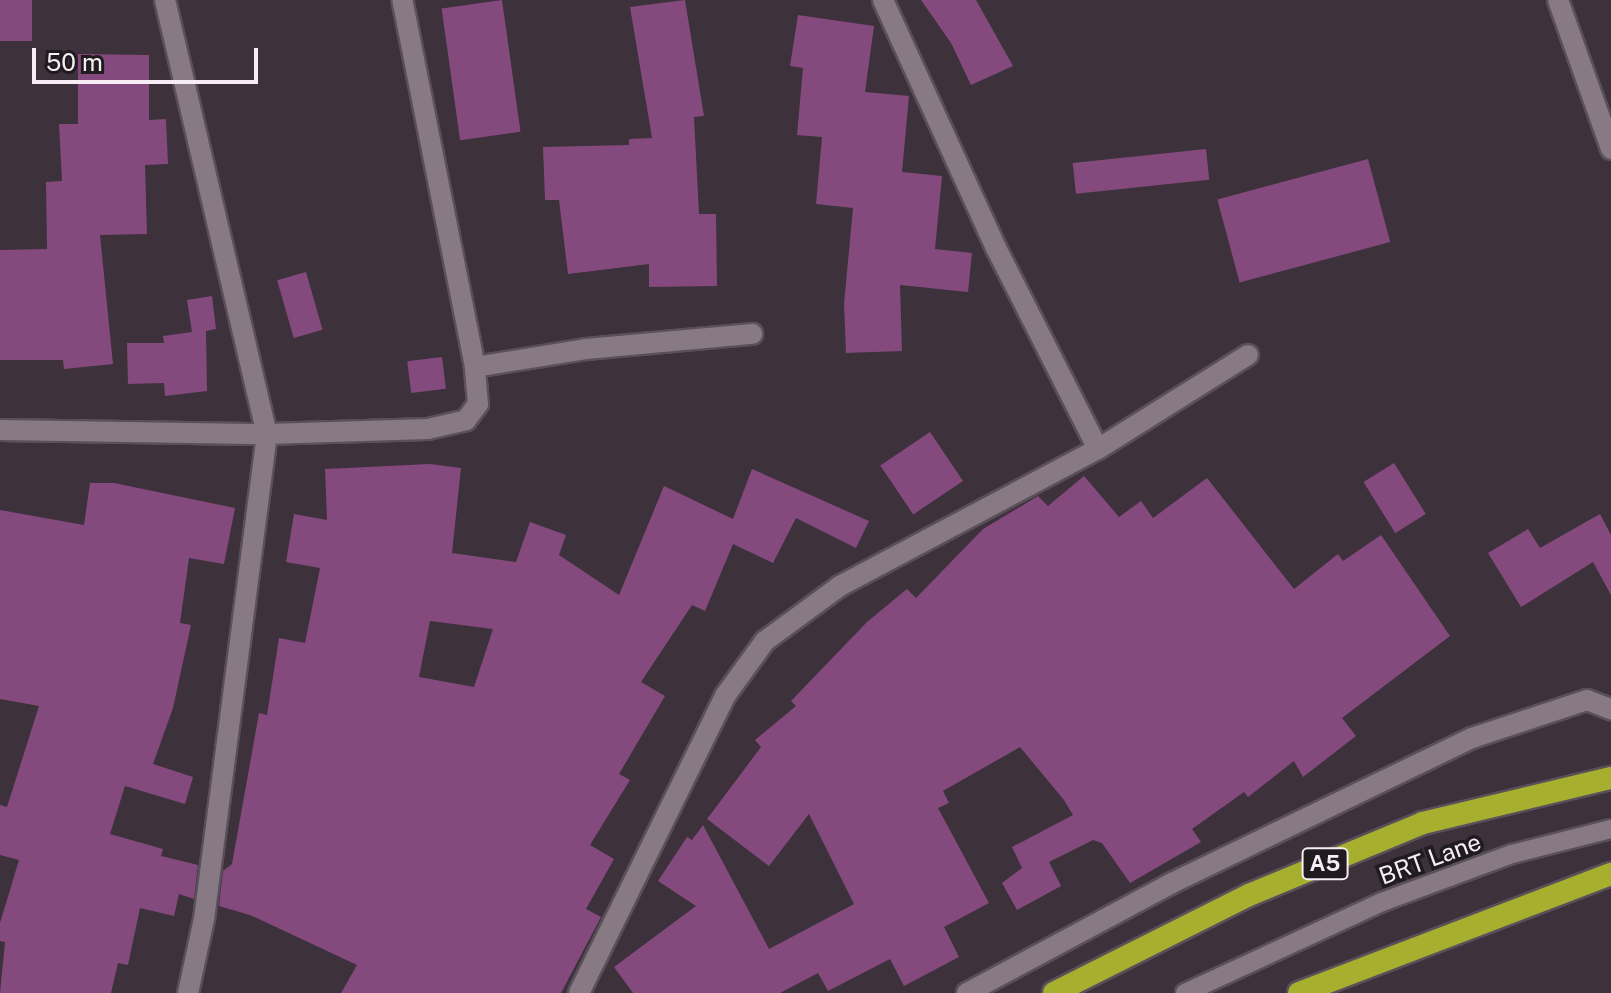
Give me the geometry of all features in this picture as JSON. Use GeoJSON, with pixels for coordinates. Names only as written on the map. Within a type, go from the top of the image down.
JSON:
{"type":"FeatureCollection","features":[{"type":"Feature","properties":{"kind":"highway","name":"A5"},"geometry":{"type":"LineString","coordinates":[[1054,993],[1249,895],[1423,823],[1611,778]]}},
{"type":"Feature","properties":{"kind":"highway"},"geometry":{"type":"LineString","coordinates":[[1299,993],[1611,874]]}},
{"type":"Feature","properties":{"kind":"street"},"geometry":{"type":"LineString","coordinates":[[165,0],[267,434],[204,919],[188,993]]}},
{"type":"Feature","properties":{"kind":"street"},"geometry":{"type":"LineString","coordinates":[[0,430],[267,434],[428,429],[466,420],[478,404],[475,367],[402,0]]}},
{"type":"Feature","properties":{"kind":"street"},"geometry":{"type":"LineString","coordinates":[[883,0],[996,248],[1098,449]]}},
{"type":"Feature","properties":{"kind":"street"},"geometry":{"type":"LineString","coordinates":[[1558,0],[1611,149]]}},
{"type":"Feature","properties":{"kind":"street"},"geometry":{"type":"LineString","coordinates":[[475,367],[586,349],[752,334]]}},
{"type":"Feature","properties":{"kind":"street"},"geometry":{"type":"LineString","coordinates":[[579,993],[725,696],[765,641],[840,586],[1098,449],[1248,355]]}},
{"type":"Feature","properties":{"kind":"street"},"geometry":{"type":"LineString","coordinates":[[967,993],[1172,883],[1472,738],[1587,700],[1611,709]]}},
{"type":"Feature","properties":{"kind":"lane","name":"BRT Lane"},"geometry":{"type":"LineString","coordinates":[[1185,993],[1382,902],[1512,854],[1611,829]]}},
{"type":"Feature","properties":{"kind":"building"},"geometry":{"type":"Polygon","coordinates":[[[0,0],[32,0],[32,41],[0,41],[0,0]]]}},
{"type":"Feature","properties":{"kind":"building"},"geometry":{"type":"Polygon","coordinates":[[[502,0],[521,132],[460,140],[442,8],[502,0]]]}},
{"type":"Feature","properties":{"kind":"building"},"geometry":{"type":"Polygon","coordinates":[[[685,0],[704,116],[694,117],[699,214],[716,214],[717,286],[649,287],[649,264],[568,274],[559,200],[545,200],[543,147],[629,145],[629,139],[652,138],[630,7],[685,0]]]}},
{"type":"Feature","properties":{"kind":"building"},"geometry":{"type":"Polygon","coordinates":[[[921,0],[976,0],[1013,66],[971,85],[951,43],[921,0]]]}},
{"type":"Feature","properties":{"kind":"building"},"geometry":{"type":"Polygon","coordinates":[[[798,15],[874,26],[865,92],[909,96],[902,172],[942,176],[935,249],[972,253],[968,292],[900,285],[902,351],[846,353],[844,304],[853,208],[816,204],[822,137],[797,135],[803,68],[790,66],[798,15]]]}},
{"type":"Feature","properties":{"kind":"building"},"geometry":{"type":"Polygon","coordinates":[[[78,54],[149,55],[149,120],[166,119],[168,164],[145,165],[147,234],[100,235],[113,364],[64,369],[63,360],[0,360],[0,250],[47,249],[46,182],[62,181],[59,124],[78,124],[78,54]]]}},
{"type":"Feature","properties":{"kind":"building"},"geometry":{"type":"Polygon","coordinates":[[[1206,149],[1209,180],[1076,194],[1073,163],[1206,149]]]}},
{"type":"Feature","properties":{"kind":"building"},"geometry":{"type":"Polygon","coordinates":[[[1368,159],[1390,242],[1240,282],[1217,199],[1368,159]]]}},
{"type":"Feature","properties":{"kind":"building"},"geometry":{"type":"Polygon","coordinates":[[[306,272],[323,330],[294,338],[277,280],[306,272]]]}},
{"type":"Feature","properties":{"kind":"building"},"geometry":{"type":"Polygon","coordinates":[[[212,296],[216,329],[206,331],[207,391],[165,396],[164,383],[128,384],[127,343],[164,343],[163,336],[192,332],[187,300],[212,296]]]}},
{"type":"Feature","properties":{"kind":"building"},"geometry":{"type":"Polygon","coordinates":[[[442,357],[446,389],[411,393],[407,361],[442,357]]]}},
{"type":"Feature","properties":{"kind":"building"},"geometry":{"type":"Polygon","coordinates":[[[930,432],[963,481],[913,514],[880,466],[930,432]]]}},
{"type":"Feature","properties":{"kind":"building"},"geometry":{"type":"Polygon","coordinates":[[[1394,463],[1426,514],[1395,533],[1363,482],[1394,463]]]}},
{"type":"Feature","properties":{"kind":"building"},"geometry":{"type":"Polygon","coordinates":[[[430,464],[461,468],[452,553],[516,562],[530,522],[566,535],[559,555],[619,595],[664,486],[733,519],[752,469],[869,521],[856,548],[796,518],[773,563],[733,544],[705,611],[692,605],[641,682],[665,696],[619,774],[630,780],[590,845],[614,859],[586,909],[601,917],[561,993],[341,993],[357,965],[250,915],[219,906],[223,871],[232,864],[259,713],[267,715],[279,638],[305,643],[320,568],[286,562],[294,514],[327,520],[325,469],[430,464]],[[430,621],[419,677],[474,687],[493,629],[430,621]]]}},
{"type":"Feature","properties":{"kind":"building"},"geometry":{"type":"Polygon","coordinates":[[[1084,476],[1119,517],[1141,501],[1153,518],[1207,478],[1294,589],[1338,554],[1343,561],[1381,535],[1450,636],[1342,718],[1356,736],[1303,777],[1294,761],[1248,797],[1244,792],[1192,829],[1201,842],[1130,883],[1102,843],[1093,840],[1049,862],[1061,886],[1017,910],[1002,883],[1022,868],[1012,847],[1073,815],[1064,800],[1020,747],[943,791],[949,803],[938,808],[989,903],[944,927],[959,957],[904,986],[890,959],[828,991],[818,973],[780,993],[633,993],[614,967],[696,906],[658,881],[687,837],[692,840],[703,825],[769,949],[854,904],[809,814],[769,866],[707,819],[761,747],[755,740],[796,706],[791,701],[867,622],[907,589],[916,598],[983,529],[1038,496],[1048,506],[1084,476]]]}},
{"type":"Feature","properties":{"kind":"building"},"geometry":{"type":"Polygon","coordinates":[[[90,483],[114,483],[235,508],[224,564],[189,558],[180,623],[191,625],[173,708],[153,764],[193,777],[185,804],[125,786],[110,834],[163,849],[161,856],[198,865],[194,899],[179,894],[174,916],[140,908],[128,965],[118,963],[111,993],[0,993],[5,942],[0,941],[0,923],[19,860],[0,855],[0,805],[7,807],[39,706],[0,699],[0,510],[84,525],[90,483]]]}},
{"type":"Feature","properties":{"kind":"building"},"geometry":{"type":"Polygon","coordinates":[[[1600,514],[1611,535],[1611,595],[1593,562],[1521,607],[1488,553],[1528,529],[1540,548],[1600,514]]]}}]}
